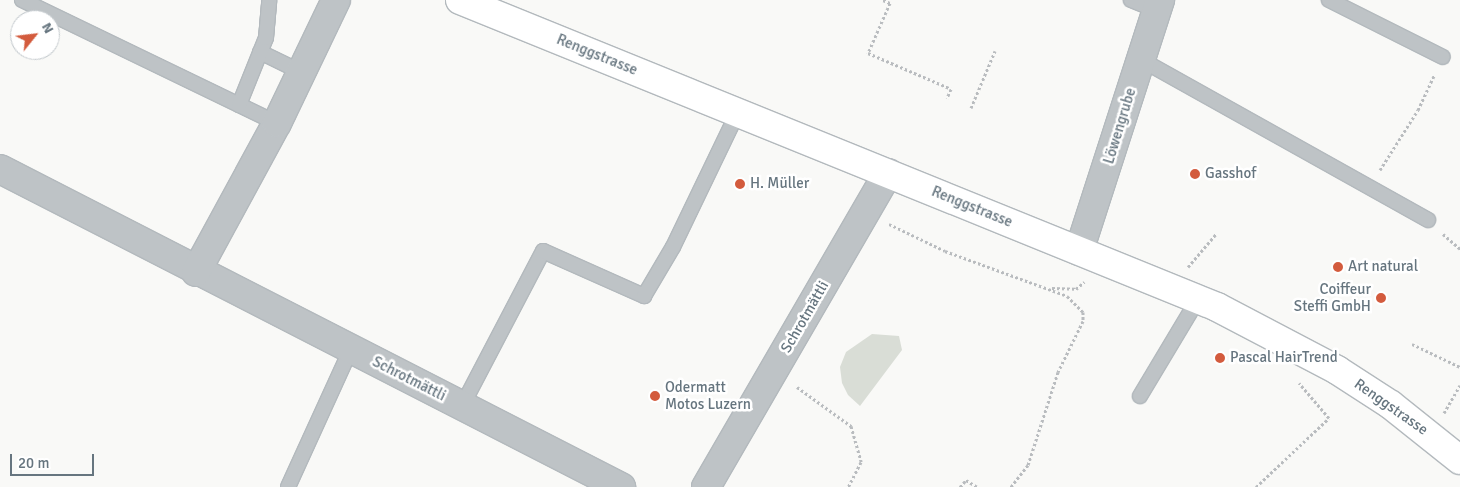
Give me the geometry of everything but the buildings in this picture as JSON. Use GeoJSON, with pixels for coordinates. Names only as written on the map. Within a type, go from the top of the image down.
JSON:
{"type":"FeatureCollection","features":[{"type":"Feature","properties":{"kind":"main road","name":"Renggstrasse"},"geometry":{"type":"LineString","coordinates":[[460,0],[1198,299],[1262,328],[1337,370],[1391,405],[1460,460]]}},
{"type":"Feature","properties":{"kind":"street"},"geometry":{"type":"LineString","coordinates":[[196,272],[277,122],[336,0]]}},
{"type":"Feature","properties":{"kind":"street","name":"Löwengrube"},"geometry":{"type":"LineString","coordinates":[[1079,251],[1159,5]]}},
{"type":"Feature","properties":{"kind":"street","name":"Schrotmättli"},"geometry":{"type":"LineString","coordinates":[[0,169],[196,272],[352,349],[621,487]]}},
{"type":"Feature","properties":{"kind":"street","name":"Schrotmättli"},"geometry":{"type":"LineString","coordinates":[[706,487],[888,173]]}},
{"type":"Feature","properties":{"kind":"lane"},"geometry":{"type":"LineString","coordinates":[[22,0],[277,122]]}},
{"type":"Feature","properties":{"kind":"lane"},"geometry":{"type":"LineString","coordinates":[[239,105],[266,38],[269,0]]}},
{"type":"Feature","properties":{"kind":"lane"},"geometry":{"type":"LineString","coordinates":[[1132,0],[1159,5]]}},
{"type":"Feature","properties":{"kind":"lane"},"geometry":{"type":"LineString","coordinates":[[1329,0],[1443,57]]}},
{"type":"Feature","properties":{"kind":"lane"},"geometry":{"type":"LineString","coordinates":[[260,52],[301,72]]}},
{"type":"Feature","properties":{"kind":"lane"},"geometry":{"type":"LineString","coordinates":[[1140,59],[1374,188],[1428,220]]}},
{"type":"Feature","properties":{"kind":"lane"},"geometry":{"type":"LineString","coordinates":[[462,406],[543,251],[644,296],[673,247],[738,112]]}},
{"type":"Feature","properties":{"kind":"lane"},"geometry":{"type":"LineString","coordinates":[[1140,396],[1198,299]]}},
{"type":"Feature","properties":{"kind":"lane"},"geometry":{"type":"LineString","coordinates":[[288,487],[352,349]]}},
{"type":"Feature","properties":{"kind":"path"},"geometry":{"type":"LineString","coordinates":[[883,0],[890,3],[868,53],[951,89],[947,98]]}},
{"type":"Feature","properties":{"kind":"path"},"geometry":{"type":"LineString","coordinates":[[971,108],[995,51]]}},
{"type":"Feature","properties":{"kind":"path"},"geometry":{"type":"LineString","coordinates":[[1374,188],[1380,170],[1418,110],[1443,57]]}},
{"type":"Feature","properties":{"kind":"path"},"geometry":{"type":"LineString","coordinates":[[865,213],[945,250],[1045,286],[1067,296],[1080,307],[1083,321],[1058,372],[1028,465],[1011,487]]}},
{"type":"Feature","properties":{"kind":"path"},"geometry":{"type":"LineString","coordinates":[[1188,266],[1216,234]]}},
{"type":"Feature","properties":{"kind":"path"},"geometry":{"type":"LineString","coordinates":[[1045,286],[1076,290],[1084,282]]}},
{"type":"Feature","properties":{"kind":"path"},"geometry":{"type":"LineString","coordinates":[[1412,344],[1460,367]]}},
{"type":"Feature","properties":{"kind":"path"},"geometry":{"type":"LineString","coordinates":[[1256,487],[1329,418],[1299,383],[1303,376]]}},
{"type":"Feature","properties":{"kind":"path"},"geometry":{"type":"LineString","coordinates":[[802,391],[852,426],[861,462],[848,487]]}},
{"type":"Feature","properties":{"kind":"path"},"geometry":{"type":"LineString","coordinates":[[960,487],[966,480],[977,487]]}},
{"type":"Feature","properties":{"kind":"shaded area"},"geometry":{"type":"Polygon","coordinates":[[[872,334],[899,336],[902,350],[860,406],[848,395],[842,383],[840,367],[846,352],[872,334]]]}},
{"type":"Feature","properties":{"kind":"place","name":"Gasshof"},"geometry":{"type":"Point","coordinates":[1195,174]}},
{"type":"Feature","properties":{"kind":"place","name":"H. Müller"},"geometry":{"type":"Point","coordinates":[740,184]}},
{"type":"Feature","properties":{"kind":"place","name":"Art natural"},"geometry":{"type":"Point","coordinates":[1338,267]}},
{"type":"Feature","properties":{"kind":"place","name":"Coiffeur Steffi GmbH"},"geometry":{"type":"Point","coordinates":[1381,298]}},
{"type":"Feature","properties":{"kind":"place","name":"Pascal HairTrend"},"geometry":{"type":"Point","coordinates":[1220,358]}},
{"type":"Feature","properties":{"kind":"place","name":"Odermatt Motos Luzern"},"geometry":{"type":"Point","coordinates":[655,396]}}]}
